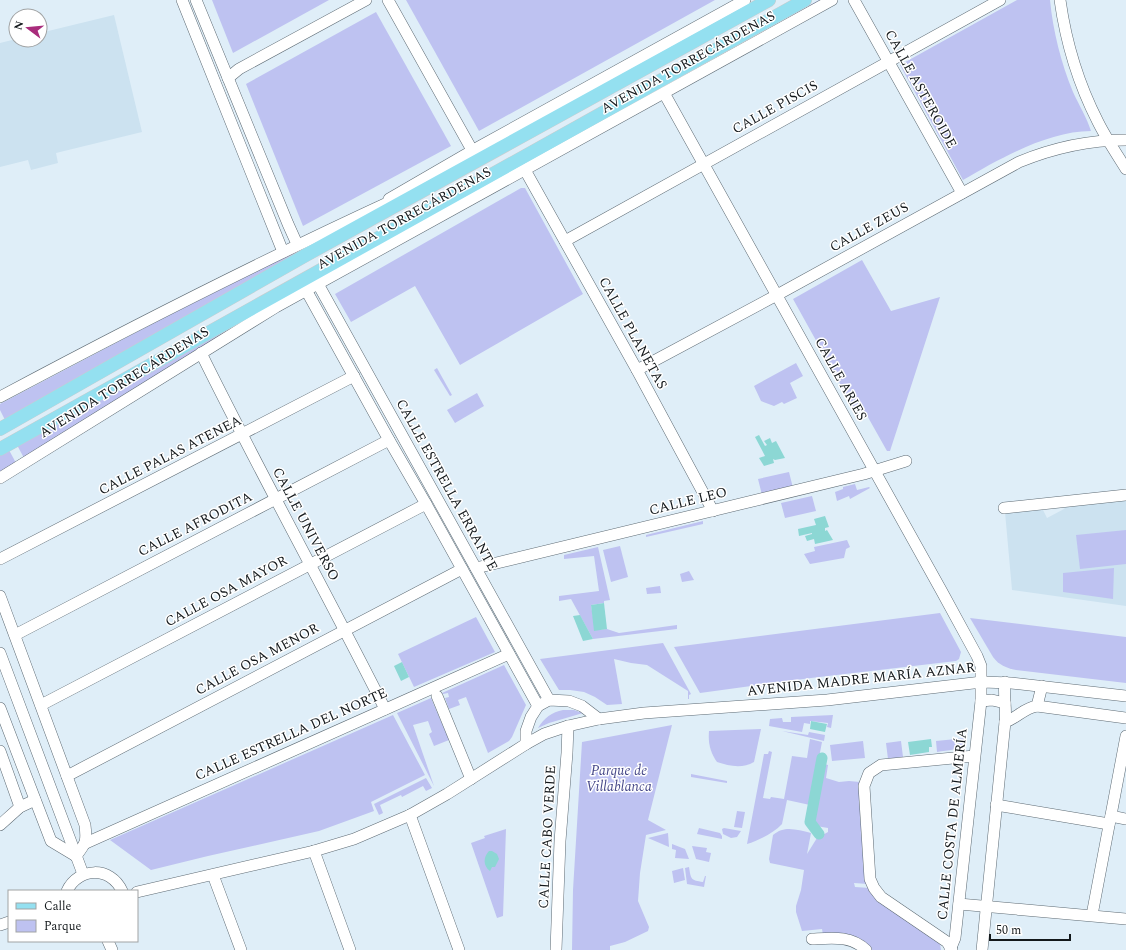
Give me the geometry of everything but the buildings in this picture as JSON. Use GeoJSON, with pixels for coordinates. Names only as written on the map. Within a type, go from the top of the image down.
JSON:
{"type":"FeatureCollection","features":[{"type":"Feature","properties":{"kind":"main road","name":"AVENIDA TORRECÁRDENAS"},"geometry":{"type":"LineString","coordinates":[[0,429],[306,255],[769,0]]}},
{"type":"Feature","properties":{"kind":"main road","name":"AVENIDA TORRECÁRDENAS"},"geometry":{"type":"LineString","coordinates":[[0,449],[805,0]]}},
{"type":"Feature","properties":{"kind":"street"},"geometry":{"type":"LineString","coordinates":[[182,0],[283,252]]}},
{"type":"Feature","properties":{"kind":"street"},"geometry":{"type":"LineString","coordinates":[[196,0],[297,244]]}},
{"type":"Feature","properties":{"kind":"street"},"geometry":{"type":"LineString","coordinates":[[228,78],[239,70],[366,0]]}},
{"type":"Feature","properties":{"kind":"street"},"geometry":{"type":"LineString","coordinates":[[388,0],[472,150]]}},
{"type":"Feature","properties":{"kind":"street","name":"AVENIDA TORRECÁRDENAS"},"geometry":{"type":"LineString","coordinates":[[370,211],[472,150],[745,0]]}},
{"type":"Feature","properties":{"kind":"street","name":"AVENIDA TORRECÁRDENAS"},"geometry":{"type":"LineString","coordinates":[[0,478],[201,353],[306,290],[832,0]]}},
{"type":"Feature","properties":{"kind":"street","name":"CALLE ASTEROIDE"},"geometry":{"type":"LineString","coordinates":[[854,0],[962,193]]}},
{"type":"Feature","properties":{"kind":"street","name":"CALLE PISCIS"},"geometry":{"type":"LineString","coordinates":[[565,241],[1000,0]]}},
{"type":"Feature","properties":{"kind":"street"},"geometry":{"type":"LineString","coordinates":[[1060,0],[1067,40],[1078,76],[1090,105],[1108,140],[1126,169]]}},
{"type":"Feature","properties":{"kind":"street","name":"CALLE ARIES"},"geometry":{"type":"LineString","coordinates":[[664,93],[977,656],[981,666],[982,682]]}},
{"type":"Feature","properties":{"kind":"street","name":"CALLE ZEUS"},"geometry":{"type":"LineString","coordinates":[[637,370],[1011,166],[1058,148],[1108,140],[1126,140]]}},
{"type":"Feature","properties":{"kind":"street","name":"AVENIDA TORRECÁRDENAS"},"geometry":{"type":"LineString","coordinates":[[0,397],[179,303],[297,244],[467,167]]}},
{"type":"Feature","properties":{"kind":"street","name":"CALLE PLANETAS"},"geometry":{"type":"LineString","coordinates":[[525,170],[637,370],[712,511]]}},
{"type":"Feature","properties":{"kind":"street","name":"CALLE ESTRELLA ERRANTE"},"geometry":{"type":"LineString","coordinates":[[318,284],[549,700]]}},
{"type":"Feature","properties":{"kind":"street","name":"CALLE ESTRELLA ERRANTE"},"geometry":{"type":"LineString","coordinates":[[306,290],[388,440],[426,504],[538,706]]}},
{"type":"Feature","properties":{"kind":"street"},"geometry":{"type":"LineString","coordinates":[[317,312],[330,305]]}},
{"type":"Feature","properties":{"kind":"street","name":"CALLE UNIVERSO"},"geometry":{"type":"LineString","coordinates":[[201,353],[241,435],[385,708]]}},
{"type":"Feature","properties":{"kind":"street","name":"CALLE PALAS ATENEA"},"geometry":{"type":"LineString","coordinates":[[0,559],[354,376]]}},
{"type":"Feature","properties":{"kind":"street","name":"CALLE AFRODITA"},"geometry":{"type":"LineString","coordinates":[[15,635],[388,440]]}},
{"type":"Feature","properties":{"kind":"street","name":"CALLE LEO"},"geometry":{"type":"LineString","coordinates":[[476,568],[875,471],[906,461]]}},
{"type":"Feature","properties":{"kind":"street"},"geometry":{"type":"LineString","coordinates":[[1004,508],[1126,495]]}},
{"type":"Feature","properties":{"kind":"street","name":"CALLE OSA MAYOR"},"geometry":{"type":"LineString","coordinates":[[41,705],[426,504]]}},
{"type":"Feature","properties":{"kind":"street","name":"CALLE OSA MENOR"},"geometry":{"type":"LineString","coordinates":[[67,776],[462,569]]}},
{"type":"Feature","properties":{"kind":"street"},"geometry":{"type":"LineString","coordinates":[[0,596],[85,825],[86,843],[76,856]]}},
{"type":"Feature","properties":{"kind":"street"},"geometry":{"type":"LineString","coordinates":[[0,653],[83,874]]}},
{"type":"Feature","properties":{"kind":"street","name":"CALLE ESTRELLA DEL NORTE"},"geometry":{"type":"LineString","coordinates":[[86,843],[385,708],[509,654]]}},
{"type":"Feature","properties":{"kind":"street","name":"AVENIDA MADRE MARÍA AZNAR"},"geometry":{"type":"LineString","coordinates":[[138,892],[314,851],[354,840],[410,815],[544,734],[600,718],[644,713],[827,700],[982,682],[1005,682],[1126,696]]}},
{"type":"Feature","properties":{"kind":"street","name":"CALLE COSTA DE ALMERÍA"},"geometry":{"type":"LineString","coordinates":[[951,950],[955,938],[959,904],[982,682]]}},
{"type":"Feature","properties":{"kind":"street"},"geometry":{"type":"LineString","coordinates":[[982,950],[1005,722],[1005,682]]}},
{"type":"Feature","properties":{"kind":"street"},"geometry":{"type":"LineString","coordinates":[[1036,706],[1042,686]]}},
{"type":"Feature","properties":{"kind":"street"},"geometry":{"type":"LineString","coordinates":[[437,696],[471,779]]}},
{"type":"Feature","properties":{"kind":"street"},"geometry":{"type":"LineString","coordinates":[[526,744],[526,731],[531,717],[538,706],[549,700],[569,701],[582,706],[600,718]]}},
{"type":"Feature","properties":{"kind":"street"},"geometry":{"type":"LineString","coordinates":[[981,700],[992,700],[1004,703]]}},
{"type":"Feature","properties":{"kind":"street"},"geometry":{"type":"LineString","coordinates":[[1005,722],[1013,720],[1026,710],[1036,706],[1126,718]]}},
{"type":"Feature","properties":{"kind":"street"},"geometry":{"type":"LineString","coordinates":[[0,708],[51,841],[76,856]]}},
{"type":"Feature","properties":{"kind":"street","name":"CALLE CABO VERDE"},"geometry":{"type":"LineString","coordinates":[[556,950],[560,841],[568,726]]}},
{"type":"Feature","properties":{"kind":"street"},"geometry":{"type":"LineString","coordinates":[[1092,915],[1126,736]]}},
{"type":"Feature","properties":{"kind":"street"},"geometry":{"type":"LineString","coordinates":[[0,751],[3,769],[20,807]]}},
{"type":"Feature","properties":{"kind":"street"},"geometry":{"type":"LineString","coordinates":[[951,950],[947,942],[881,897],[874,888],[870,879],[864,786],[869,773],[880,765],[974,756]]}},
{"type":"Feature","properties":{"kind":"street"},"geometry":{"type":"LineString","coordinates":[[0,825],[20,807],[35,800]]}},
{"type":"Feature","properties":{"kind":"street"},"geometry":{"type":"LineString","coordinates":[[996,805],[1110,820],[1126,819]]}},
{"type":"Feature","properties":{"kind":"street"},"geometry":{"type":"LineString","coordinates":[[410,815],[459,950]]}},
{"type":"Feature","properties":{"kind":"street"},"geometry":{"type":"LineString","coordinates":[[314,851],[350,950]]}},
{"type":"Feature","properties":{"kind":"street"},"geometry":{"type":"LineString","coordinates":[[68,890],[75,879],[83,874],[96,872],[107,875],[117,883],[121,890]]}},
{"type":"Feature","properties":{"kind":"street"},"geometry":{"type":"LineString","coordinates":[[213,875],[241,950]]}},
{"type":"Feature","properties":{"kind":"street"},"geometry":{"type":"LineString","coordinates":[[959,904],[1126,918]]}},
{"type":"Feature","properties":{"kind":"street"},"geometry":{"type":"LineString","coordinates":[[812,939],[847,939],[857,943],[866,950]]}},
{"type":"Feature","properties":{"kind":"shaded area"},"geometry":{"type":"Polygon","coordinates":[[[114,15],[142,132],[56,153],[58,163],[31,170],[28,160],[0,167],[0,43],[8,41],[8,48],[48,48],[48,31],[114,15]]]}},
{"type":"Feature","properties":{"kind":"shaded area"},"geometry":{"type":"Polygon","coordinates":[[[759,435],[765,446],[767,445],[764,441],[770,438],[772,443],[776,441],[785,458],[773,459],[774,463],[764,466],[759,458],[765,456],[755,437],[759,435]]]}},
{"type":"Feature","properties":{"kind":"shaded area"},"geometry":{"type":"Polygon","coordinates":[[[1126,495],[1126,606],[1012,590],[1005,512],[1043,510],[1047,518],[1064,509],[1071,501],[1126,495]]]}},
{"type":"Feature","properties":{"kind":"shaded area"},"geometry":{"type":"Polygon","coordinates":[[[825,516],[829,527],[825,528],[825,531],[827,530],[833,540],[815,544],[814,539],[807,541],[805,536],[812,533],[799,536],[798,529],[816,525],[814,519],[825,516]]]}},
{"type":"Feature","properties":{"kind":"shaded area"},"geometry":{"type":"Polygon","coordinates":[[[604,603],[607,629],[594,631],[591,605],[604,603]]]}},
{"type":"Feature","properties":{"kind":"shaded area"},"geometry":{"type":"Polygon","coordinates":[[[580,615],[593,639],[583,641],[573,616],[580,615]]]}},
{"type":"Feature","properties":{"kind":"shaded area"},"geometry":{"type":"Polygon","coordinates":[[[402,662],[409,677],[401,681],[394,666],[402,662]]]}},
{"type":"Feature","properties":{"kind":"shaded area"},"geometry":{"type":"Polygon","coordinates":[[[811,721],[827,724],[825,732],[810,729],[811,721]]]}},
{"type":"Feature","properties":{"kind":"shaded area"},"geometry":{"type":"Polygon","coordinates":[[[931,739],[932,747],[929,747],[929,752],[910,755],[908,742],[931,739]]]}},
{"type":"Feature","properties":{"kind":"shaded area"},"geometry":{"type":"Polygon","coordinates":[[[489,851],[497,854],[499,859],[495,867],[492,867],[490,871],[485,864],[486,856],[489,851]]]}},
{"type":"Feature","properties":{"kind":"green space"},"geometry":{"type":"Polygon","coordinates":[[[212,0],[329,0],[233,53],[212,0]]]}},
{"type":"Feature","properties":{"kind":"green space"},"geometry":{"type":"Polygon","coordinates":[[[406,0],[715,0],[479,131],[406,0]]]}},
{"type":"Feature","properties":{"kind":"green space"},"geometry":{"type":"Polygon","coordinates":[[[819,0],[822,0],[24,458],[17,445],[819,0]]]}},
{"type":"Feature","properties":{"kind":"green space"},"geometry":{"type":"Polygon","coordinates":[[[1017,0],[1050,0],[1055,35],[1061,58],[1073,92],[1091,131],[1075,132],[1041,141],[992,163],[963,180],[900,65],[1017,0]]]}},
{"type":"Feature","properties":{"kind":"green space"},"geometry":{"type":"Polygon","coordinates":[[[376,12],[451,146],[303,226],[246,84],[376,12]]]}},
{"type":"Feature","properties":{"kind":"green space"},"geometry":{"type":"Polygon","coordinates":[[[521,188],[525,188],[583,294],[460,365],[415,286],[351,322],[335,294],[521,188]]]}},
{"type":"Feature","properties":{"kind":"green space"},"geometry":{"type":"Polygon","coordinates":[[[332,234],[5,420],[0,410],[0,404],[224,286],[332,234]]]}},
{"type":"Feature","properties":{"kind":"green space"},"geometry":{"type":"Polygon","coordinates":[[[862,260],[891,311],[940,297],[890,451],[887,451],[860,403],[853,407],[793,299],[862,260]]]}},
{"type":"Feature","properties":{"kind":"green space"},"geometry":{"type":"Polygon","coordinates":[[[796,363],[803,376],[790,383],[797,398],[784,404],[782,402],[774,406],[761,401],[754,386],[796,363]]]}},
{"type":"Feature","properties":{"kind":"green space"},"geometry":{"type":"Polygon","coordinates":[[[437,368],[452,395],[450,396],[434,370],[437,368]]]}},
{"type":"Feature","properties":{"kind":"green space"},"geometry":{"type":"Polygon","coordinates":[[[477,393],[484,406],[455,423],[447,410],[477,393]]]}},
{"type":"Feature","properties":{"kind":"green space"},"geometry":{"type":"Polygon","coordinates":[[[9,450],[16,463],[0,472],[0,455],[9,450]]]}},
{"type":"Feature","properties":{"kind":"green space"},"geometry":{"type":"Polygon","coordinates":[[[789,472],[793,488],[762,495],[758,479],[789,472]]]}},
{"type":"Feature","properties":{"kind":"green space"},"geometry":{"type":"Polygon","coordinates":[[[855,484],[857,490],[870,488],[850,499],[849,496],[837,501],[835,492],[843,489],[843,487],[855,484]]]}},
{"type":"Feature","properties":{"kind":"green space"},"geometry":{"type":"Polygon","coordinates":[[[812,496],[816,511],[785,518],[781,503],[812,496]]]}},
{"type":"Feature","properties":{"kind":"green space"},"geometry":{"type":"Polygon","coordinates":[[[703,521],[703,524],[646,537],[646,535],[703,521]]]}},
{"type":"Feature","properties":{"kind":"green space"},"geometry":{"type":"Polygon","coordinates":[[[1126,530],[1126,564],[1080,569],[1076,535],[1126,530]]]}},
{"type":"Feature","properties":{"kind":"green space"},"geometry":{"type":"Polygon","coordinates":[[[847,540],[850,547],[846,549],[844,558],[810,564],[804,554],[815,551],[814,547],[847,540]]]}},
{"type":"Feature","properties":{"kind":"green space"},"geometry":{"type":"Polygon","coordinates":[[[620,546],[628,577],[611,582],[603,550],[620,546]]]}},
{"type":"Feature","properties":{"kind":"green space"},"geometry":{"type":"Polygon","coordinates":[[[598,547],[610,600],[604,601],[604,603],[591,605],[595,630],[607,629],[619,633],[677,625],[677,629],[593,639],[571,599],[559,601],[559,596],[599,591],[594,556],[564,559],[564,555],[598,547]]]}},
{"type":"Feature","properties":{"kind":"green space"},"geometry":{"type":"Polygon","coordinates":[[[1114,568],[1113,599],[1063,592],[1063,573],[1114,568]]]}},
{"type":"Feature","properties":{"kind":"green space"},"geometry":{"type":"Polygon","coordinates":[[[689,571],[694,580],[682,582],[680,574],[689,571]]]}},
{"type":"Feature","properties":{"kind":"green space"},"geometry":{"type":"Polygon","coordinates":[[[660,586],[661,593],[647,594],[646,588],[660,586]]]}},
{"type":"Feature","properties":{"kind":"green space"},"geometry":{"type":"Polygon","coordinates":[[[940,613],[961,652],[959,659],[956,661],[700,693],[674,647],[940,613]]]}},
{"type":"Feature","properties":{"kind":"green space"},"geometry":{"type":"Polygon","coordinates":[[[476,617],[495,652],[414,687],[398,654],[476,617]]]}},
{"type":"Feature","properties":{"kind":"green space"},"geometry":{"type":"Polygon","coordinates":[[[970,618],[1126,637],[1126,683],[1016,670],[1006,667],[1000,664],[993,657],[970,618]]]}},
{"type":"Feature","properties":{"kind":"green space"},"geometry":{"type":"Polygon","coordinates":[[[663,643],[691,694],[689,695],[689,699],[688,691],[647,665],[614,659],[622,704],[607,705],[584,692],[559,690],[540,659],[663,643]]]}},
{"type":"Feature","properties":{"kind":"green space"},"geometry":{"type":"Polygon","coordinates":[[[504,665],[526,705],[509,741],[488,753],[466,697],[458,700],[460,705],[449,709],[445,698],[449,697],[448,693],[442,693],[504,665]]]}},
{"type":"Feature","properties":{"kind":"green space"},"geometry":{"type":"Polygon","coordinates":[[[431,698],[449,740],[434,746],[429,734],[432,732],[428,721],[413,725],[434,786],[397,713],[431,698]]]}},
{"type":"Feature","properties":{"kind":"green space"},"geometry":{"type":"Polygon","coordinates":[[[574,710],[583,713],[549,723],[538,728],[549,716],[555,712],[574,710]]]}},
{"type":"Feature","properties":{"kind":"green space"},"geometry":{"type":"Polygon","coordinates":[[[393,715],[425,775],[371,802],[374,811],[319,831],[151,870],[110,840],[393,715]]]}},
{"type":"Feature","properties":{"kind":"green space"},"geometry":{"type":"Polygon","coordinates":[[[833,715],[831,728],[827,727],[828,723],[810,721],[810,724],[804,723],[802,732],[769,726],[770,719],[782,718],[783,722],[791,722],[791,717],[833,715]]]}},
{"type":"Feature","properties":{"kind":"green space","name":"Parque de Villablanca"},"geometry":{"type":"Polygon","coordinates":[[[672,725],[648,820],[666,830],[646,835],[640,873],[638,901],[649,927],[648,931],[625,942],[610,946],[610,950],[572,950],[573,890],[582,742],[672,725]]]}},
{"type":"Feature","properties":{"kind":"green space"},"geometry":{"type":"Polygon","coordinates":[[[761,729],[754,762],[745,766],[731,766],[717,762],[710,747],[709,731],[761,729]]]}},
{"type":"Feature","properties":{"kind":"green space"},"geometry":{"type":"Polygon","coordinates":[[[782,731],[808,735],[809,732],[825,735],[824,741],[782,731]]]}},
{"type":"Feature","properties":{"kind":"green space"},"geometry":{"type":"Polygon","coordinates":[[[966,738],[966,741],[960,747],[937,752],[936,741],[966,738]]]}},
{"type":"Feature","properties":{"kind":"green space"},"geometry":{"type":"Polygon","coordinates":[[[810,739],[822,742],[810,805],[787,800],[782,824],[766,836],[747,844],[764,754],[768,754],[769,751],[772,752],[763,798],[770,799],[771,797],[784,799],[792,756],[807,758],[810,739]]]}},
{"type":"Feature","properties":{"kind":"green space"},"geometry":{"type":"Polygon","coordinates":[[[863,741],[865,758],[832,761],[830,745],[863,741]]]}},
{"type":"Feature","properties":{"kind":"green space"},"geometry":{"type":"Polygon","coordinates":[[[901,741],[903,757],[888,759],[886,743],[901,741]]]}},
{"type":"Feature","properties":{"kind":"green space"},"geometry":{"type":"Polygon","coordinates":[[[824,764],[828,765],[826,778],[839,782],[860,782],[868,884],[854,883],[855,887],[870,888],[940,944],[941,950],[872,950],[871,948],[823,935],[822,929],[802,931],[796,912],[796,906],[801,890],[804,870],[770,863],[769,859],[773,835],[782,830],[791,829],[811,833],[807,854],[817,838],[828,832],[828,828],[816,826],[813,821],[824,764]]]}},
{"type":"Feature","properties":{"kind":"green space"},"geometry":{"type":"Polygon","coordinates":[[[691,774],[727,781],[727,783],[691,777],[691,774]]]}},
{"type":"Feature","properties":{"kind":"green space"},"geometry":{"type":"Polygon","coordinates":[[[426,778],[432,788],[426,791],[423,786],[402,797],[401,795],[380,805],[383,813],[379,815],[374,804],[426,778]]]}},
{"type":"Feature","properties":{"kind":"green space"},"geometry":{"type":"Polygon","coordinates":[[[737,811],[745,812],[742,828],[734,827],[737,811]]]}},
{"type":"Feature","properties":{"kind":"green space"},"geometry":{"type":"Polygon","coordinates":[[[699,828],[720,833],[722,839],[697,834],[699,828]]]}},
{"type":"Feature","properties":{"kind":"green space"},"geometry":{"type":"Polygon","coordinates":[[[724,828],[741,831],[737,837],[731,838],[723,834],[722,829],[724,828]]]}},
{"type":"Feature","properties":{"kind":"green space"},"geometry":{"type":"Polygon","coordinates":[[[506,829],[503,916],[497,918],[471,843],[485,838],[484,836],[506,829]]]}},
{"type":"Feature","properties":{"kind":"green space"},"geometry":{"type":"Polygon","coordinates":[[[668,833],[669,847],[648,838],[668,833]]]}},
{"type":"Feature","properties":{"kind":"green space"},"geometry":{"type":"Polygon","coordinates":[[[672,844],[685,849],[689,859],[675,858],[676,850],[672,849],[672,844]]]}},
{"type":"Feature","properties":{"kind":"green space"},"geometry":{"type":"Polygon","coordinates":[[[692,846],[707,848],[706,852],[711,853],[709,862],[696,859],[692,846]]]}},
{"type":"Feature","properties":{"kind":"green space"},"geometry":{"type":"Polygon","coordinates":[[[689,867],[692,879],[703,882],[706,876],[704,887],[687,884],[685,868],[689,867]]]}},
{"type":"Feature","properties":{"kind":"green space"},"geometry":{"type":"Polygon","coordinates":[[[683,868],[685,880],[674,883],[672,871],[683,868]]]}},
{"type":"Feature","properties":{"kind":"waterway"},"geometry":{"type":"LineString","coordinates":[[819,834],[810,822],[822,758]]}}]}
